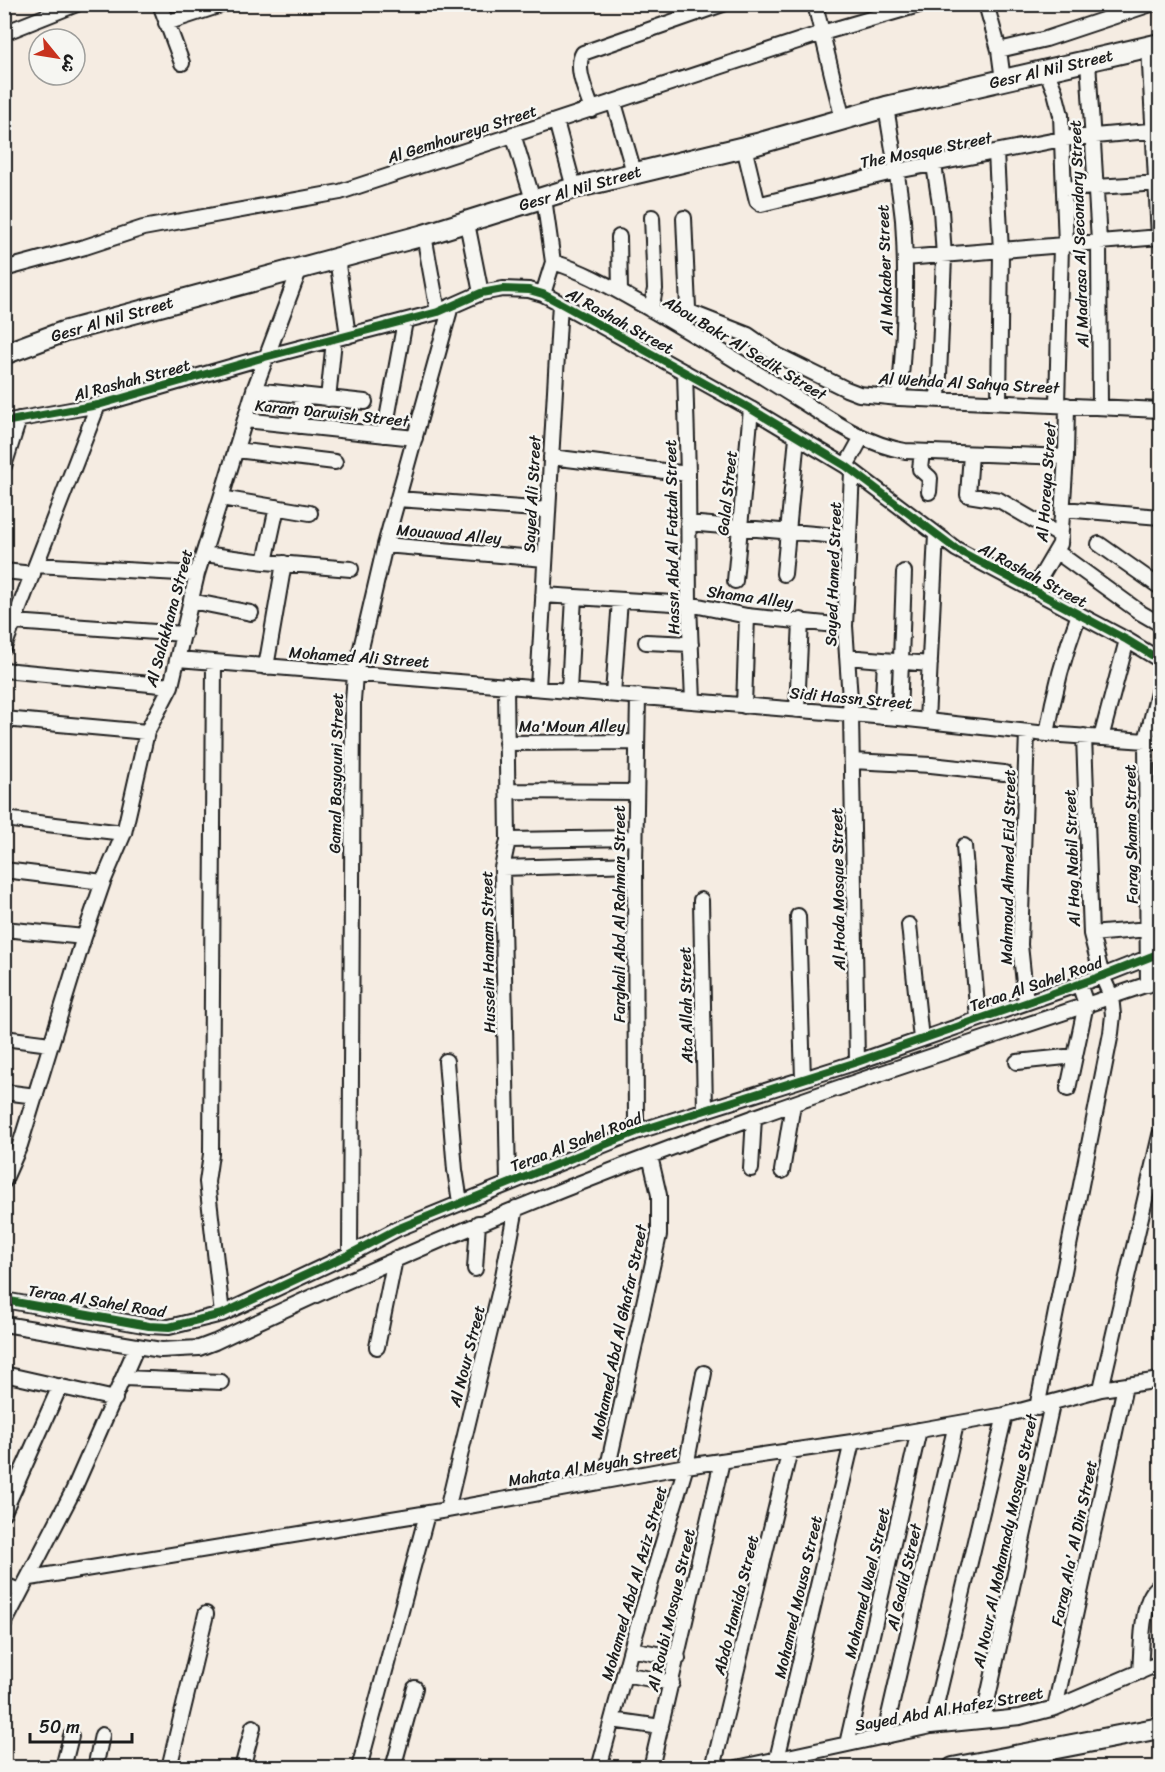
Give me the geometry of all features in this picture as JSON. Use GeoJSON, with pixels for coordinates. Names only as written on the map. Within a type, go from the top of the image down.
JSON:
{"type":"FeatureCollection","features":[{"type":"Feature","properties":{"kind":"street"},"geometry":{"type":"LineString","coordinates":[[4,33],[77,4]]}},
{"type":"Feature","properties":{"kind":"street"},"geometry":{"type":"LineString","coordinates":[[160,4],[182,63]]}},
{"type":"Feature","properties":{"kind":"street"},"geometry":{"type":"LineString","coordinates":[[166,23],[224,4]]}},
{"type":"Feature","properties":{"kind":"street"},"geometry":{"type":"LineString","coordinates":[[592,110],[581,70],[580,62],[583,53],[723,4]]}},
{"type":"Feature","properties":{"kind":"street"},"geometry":{"type":"LineString","coordinates":[[815,4],[843,120]]}},
{"type":"Feature","properties":{"kind":"street"},"geometry":{"type":"LineString","coordinates":[[986,4],[999,50],[1003,80]]}},
{"type":"Feature","properties":{"kind":"street"},"geometry":{"type":"LineString","coordinates":[[999,50],[1046,39],[1151,4]]}},
{"type":"Feature","properties":{"kind":"street","name":"Al Gemhoureya Street"},"geometry":{"type":"LineString","coordinates":[[4,269],[85,247],[143,228],[340,192],[822,33],[914,5]]}},
{"type":"Feature","properties":{"kind":"street"},"geometry":{"type":"LineString","coordinates":[[905,258],[1001,252],[1160,237],[1155,45]]}},
{"type":"Feature","properties":{"kind":"street","name":"Gesr Al Nil Street"},"geometry":{"type":"LineString","coordinates":[[4,354],[63,332],[467,223],[574,188],[744,147],[886,107],[1155,45]]}},
{"type":"Feature","properties":{"kind":"street","name":"Al Madrasa Al Secondary Street"},"geometry":{"type":"LineString","coordinates":[[1088,61],[1099,241],[1100,406]]}},
{"type":"Feature","properties":{"kind":"street","name":"Al Horeya Street"},"geometry":{"type":"LineString","coordinates":[[1033,590],[1057,552],[1061,536],[1066,458],[1062,404],[1064,189],[1062,139],[1058,104],[1046,70]]}},
{"type":"Feature","properties":{"kind":"street"},"geometry":{"type":"LineString","coordinates":[[614,103],[634,172]]}},
{"type":"Feature","properties":{"kind":"street","name":"Al Makaber Street"},"geometry":{"type":"LineString","coordinates":[[886,107],[897,171],[905,258],[905,307],[899,398]]}},
{"type":"Feature","properties":{"kind":"street"},"geometry":{"type":"LineString","coordinates":[[556,121],[574,188]]}},
{"type":"Feature","properties":{"kind":"street","name":"The Mosque Street"},"geometry":{"type":"LineString","coordinates":[[744,147],[757,201],[761,204],[897,171],[1062,139],[1158,130]]}},
{"type":"Feature","properties":{"kind":"street"},"geometry":{"type":"LineString","coordinates":[[513,134],[539,199],[553,262],[543,294]]}},
{"type":"Feature","properties":{"kind":"street"},"geometry":{"type":"LineString","coordinates":[[996,152],[1001,252],[999,401]]}},
{"type":"Feature","properties":{"kind":"street"},"geometry":{"type":"LineString","coordinates":[[934,165],[941,210],[944,256],[938,399]]}},
{"type":"Feature","properties":{"kind":"street"},"geometry":{"type":"LineString","coordinates":[[1064,189],[1158,184]]}},
{"type":"Feature","properties":{"kind":"street"},"geometry":{"type":"LineString","coordinates":[[651,310],[655,290],[652,217]]}},
{"type":"Feature","properties":{"kind":"street"},"geometry":{"type":"LineString","coordinates":[[684,218],[687,311],[684,328]]}},
{"type":"Feature","properties":{"kind":"street"},"geometry":{"type":"LineString","coordinates":[[467,223],[481,293]]}},
{"type":"Feature","properties":{"kind":"street"},"geometry":{"type":"LineString","coordinates":[[424,235],[445,309]]}},
{"type":"Feature","properties":{"kind":"street"},"geometry":{"type":"LineString","coordinates":[[619,237],[620,292]]}},
{"type":"Feature","properties":{"kind":"street"},"geometry":{"type":"LineString","coordinates":[[337,258],[348,336]]}},
{"type":"Feature","properties":{"kind":"street","name":"Abou Bakr Al Sedik Street"},"geometry":{"type":"LineString","coordinates":[[553,262],[591,276],[620,292],[684,328],[862,437],[890,449],[1066,458]]}},
{"type":"Feature","properties":{"kind":"street","name":"Al Salakhana Street"},"geometry":{"type":"LineString","coordinates":[[4,1181],[20,1146],[84,936],[103,882],[124,833],[147,732],[171,686],[197,574],[254,390],[300,267]]}},
{"type":"Feature","properties":{"kind":"street","name":"Al Rashah Street"},"geometry":{"type":"LineString","coordinates":[[4,422],[98,405],[266,357],[405,321],[445,309],[481,293],[519,289],[543,294],[752,409],[849,469],[956,549],[1161,660]]}},
{"type":"Feature","properties":{"kind":"street","name":"Sayed Ali Street"},"geometry":{"type":"LineString","coordinates":[[538,688],[560,303]]}},
{"type":"Feature","properties":{"kind":"street","name":"Gamal Basyouni Street"},"geometry":{"type":"LineString","coordinates":[[350,1254],[352,713],[355,674],[445,309]]}},
{"type":"Feature","properties":{"kind":"street","name":"Al Wehda Al Sahya Street"},"geometry":{"type":"LineString","coordinates":[[687,311],[748,336],[777,355],[859,394],[899,398],[1161,410]]}},
{"type":"Feature","properties":{"kind":"street"},"geometry":{"type":"LineString","coordinates":[[384,435],[405,321]]}},
{"type":"Feature","properties":{"kind":"street"},"geometry":{"type":"LineString","coordinates":[[328,399],[334,340]]}},
{"type":"Feature","properties":{"kind":"street","name":"Hassn Abd Al Fattah Street"},"geometry":{"type":"LineString","coordinates":[[685,372],[693,701]]}},
{"type":"Feature","properties":{"kind":"street"},"geometry":{"type":"LineString","coordinates":[[254,390],[365,402]]}},
{"type":"Feature","properties":{"kind":"street"},"geometry":{"type":"LineString","coordinates":[[299,426],[303,395]]}},
{"type":"Feature","properties":{"kind":"street"},"geometry":{"type":"LineString","coordinates":[[4,647],[98,405]]}},
{"type":"Feature","properties":{"kind":"street","name":"Galal Street"},"geometry":{"type":"LineString","coordinates":[[735,581],[752,409]]}},
{"type":"Feature","properties":{"kind":"street"},"geometry":{"type":"LineString","coordinates":[[4,466],[19,419]]}},
{"type":"Feature","properties":{"kind":"street","name":"Karam Darwish Street"},"geometry":{"type":"LineString","coordinates":[[245,420],[415,438]]}},
{"type":"Feature","properties":{"kind":"street"},"geometry":{"type":"LineString","coordinates":[[783,574],[797,437]]}},
{"type":"Feature","properties":{"kind":"street","name":"Sayed Hamed Street"},"geometry":{"type":"LineString","coordinates":[[852,714],[845,626],[849,469],[862,437]]}},
{"type":"Feature","properties":{"kind":"street"},"geometry":{"type":"LineString","coordinates":[[236,450],[335,462]]}},
{"type":"Feature","properties":{"kind":"street"},"geometry":{"type":"LineString","coordinates":[[921,452],[920,469],[930,478],[928,492]]}},
{"type":"Feature","properties":{"kind":"street"},"geometry":{"type":"LineString","coordinates":[[971,454],[968,495],[999,500],[1061,536]]}},
{"type":"Feature","properties":{"kind":"street"},"geometry":{"type":"LineString","coordinates":[[551,457],[688,474]]}},
{"type":"Feature","properties":{"kind":"street"},"geometry":{"type":"LineString","coordinates":[[221,498],[310,513]]}},
{"type":"Feature","properties":{"kind":"street"},"geometry":{"type":"LineString","coordinates":[[398,499],[548,510]]}},
{"type":"Feature","properties":{"kind":"street"},"geometry":{"type":"LineString","coordinates":[[265,562],[277,507]]}},
{"type":"Feature","properties":{"kind":"street"},"geometry":{"type":"LineString","coordinates":[[1064,509],[1161,517]]}},
{"type":"Feature","properties":{"kind":"street"},"geometry":{"type":"LineString","coordinates":[[688,523],[849,537]]}},
{"type":"Feature","properties":{"kind":"street"},"geometry":{"type":"LineString","coordinates":[[927,721],[936,534]]}},
{"type":"Feature","properties":{"kind":"street"},"geometry":{"type":"LineString","coordinates":[[1099,544],[1161,587]]}},
{"type":"Feature","properties":{"kind":"street","name":"Mouawad Alley"},"geometry":{"type":"LineString","coordinates":[[386,545],[545,559]]}},
{"type":"Feature","properties":{"kind":"street"},"geometry":{"type":"LineString","coordinates":[[1057,552],[1141,613],[1161,624]]}},
{"type":"Feature","properties":{"kind":"street"},"geometry":{"type":"LineString","coordinates":[[204,554],[351,569]]}},
{"type":"Feature","properties":{"kind":"street"},"geometry":{"type":"LineString","coordinates":[[266,667],[284,563]]}},
{"type":"Feature","properties":{"kind":"street"},"geometry":{"type":"LineString","coordinates":[[4,571],[35,569],[197,574]]}},
{"type":"Feature","properties":{"kind":"street"},"geometry":{"type":"LineString","coordinates":[[899,718],[904,572]]}},
{"type":"Feature","properties":{"kind":"street","name":"Shama Alley"},"geometry":{"type":"LineString","coordinates":[[543,595],[689,604],[747,616],[845,626]]}},
{"type":"Feature","properties":{"kind":"street"},"geometry":{"type":"LineString","coordinates":[[569,690],[574,597]]}},
{"type":"Feature","properties":{"kind":"street"},"geometry":{"type":"LineString","coordinates":[[614,694],[620,600]]}},
{"type":"Feature","properties":{"kind":"street"},"geometry":{"type":"LineString","coordinates":[[191,601],[251,613]]}},
{"type":"Feature","properties":{"kind":"street"},"geometry":{"type":"LineString","coordinates":[[1047,734],[1054,693],[1079,615]]}},
{"type":"Feature","properties":{"kind":"street"},"geometry":{"type":"LineString","coordinates":[[744,706],[747,616]]}},
{"type":"Feature","properties":{"kind":"street"},"geometry":{"type":"LineString","coordinates":[[796,710],[801,620]]}},
{"type":"Feature","properties":{"kind":"street"},"geometry":{"type":"LineString","coordinates":[[14,622],[184,634]]}},
{"type":"Feature","properties":{"kind":"street"},"geometry":{"type":"LineString","coordinates":[[1101,738],[1127,640]]}},
{"type":"Feature","properties":{"kind":"street"},"geometry":{"type":"LineString","coordinates":[[646,642],[691,644]]}},
{"type":"Feature","properties":{"kind":"street"},"geometry":{"type":"LineString","coordinates":[[847,657],[930,664]]}},
{"type":"Feature","properties":{"kind":"street","name":"Mohamed Ali Street"},"geometry":{"type":"LineString","coordinates":[[178,659],[538,688]]}},
{"type":"Feature","properties":{"kind":"street"},"geometry":{"type":"LineString","coordinates":[[882,717],[885,661]]}},
{"type":"Feature","properties":{"kind":"street"},"geometry":{"type":"LineString","coordinates":[[213,662],[211,1154],[207,1182],[222,1314]]}},
{"type":"Feature","properties":{"kind":"street"},"geometry":{"type":"LineString","coordinates":[[4,670],[171,686]]}},
{"type":"Feature","properties":{"kind":"street","name":"Hussein Hamam Street"},"geometry":{"type":"LineString","coordinates":[[506,685],[508,840],[502,868],[508,1183]]}},
{"type":"Feature","properties":{"kind":"street","name":"Farag Shama Street"},"geometry":{"type":"LineString","coordinates":[[1154,982],[1154,955],[1149,929],[1154,848],[1154,795],[1146,741],[1161,685]]}},
{"type":"Feature","properties":{"kind":"street","name":"Sidi Hassn Street"},"geometry":{"type":"LineString","coordinates":[[538,688],[899,718],[1047,734],[1161,742]]}},
{"type":"Feature","properties":{"kind":"street","name":"Farghali Abd Al Rahman Street"},"geometry":{"type":"LineString","coordinates":[[636,1132],[634,864],[638,696]]}},
{"type":"Feature","properties":{"kind":"street","name":"Al Hoda Mosque Street"},"geometry":{"type":"LineString","coordinates":[[852,714],[857,1062]]}},
{"type":"Feature","properties":{"kind":"street"},"geometry":{"type":"LineString","coordinates":[[4,719],[147,732]]}},
{"type":"Feature","properties":{"kind":"street","name":"Mahmoud Ahmed Eid Street"},"geometry":{"type":"LineString","coordinates":[[1026,1002],[1020,945],[1027,732]]}},
{"type":"Feature","properties":{"kind":"street","name":"Al Hag Nabil Street"},"geometry":{"type":"LineString","coordinates":[[1084,736],[1091,934],[1102,976],[1111,996]]}},
{"type":"Feature","properties":{"kind":"street","name":"Ma'Moun Alley"},"geometry":{"type":"LineString","coordinates":[[506,743],[637,742]]}},
{"type":"Feature","properties":{"kind":"street"},"geometry":{"type":"LineString","coordinates":[[852,761],[932,765],[1004,773]]}},
{"type":"Feature","properties":{"kind":"street"},"geometry":{"type":"LineString","coordinates":[[507,791],[636,792]]}},
{"type":"Feature","properties":{"kind":"street"},"geometry":{"type":"LineString","coordinates":[[4,819],[124,833]]}},
{"type":"Feature","properties":{"kind":"street"},"geometry":{"type":"LineString","coordinates":[[508,840],[635,838]]}},
{"type":"Feature","properties":{"kind":"street"},"geometry":{"type":"LineString","coordinates":[[964,846],[978,1019]]}},
{"type":"Feature","properties":{"kind":"street"},"geometry":{"type":"LineString","coordinates":[[502,868],[634,864]]}},
{"type":"Feature","properties":{"kind":"street"},"geometry":{"type":"LineString","coordinates":[[4,870],[103,882]]}},
{"type":"Feature","properties":{"kind":"street","name":"Ata Allah Street"},"geometry":{"type":"LineString","coordinates":[[701,900],[705,1110]]}},
{"type":"Feature","properties":{"kind":"street"},"geometry":{"type":"LineString","coordinates":[[798,916],[803,1079]]}},
{"type":"Feature","properties":{"kind":"street"},"geometry":{"type":"LineString","coordinates":[[909,926],[921,1039]]}},
{"type":"Feature","properties":{"kind":"street"},"geometry":{"type":"LineString","coordinates":[[4,928],[84,936]]}},
{"type":"Feature","properties":{"kind":"street"},"geometry":{"type":"LineString","coordinates":[[1091,934],[1149,929]]}},
{"type":"Feature","properties":{"kind":"street","name":"Teraa Al Sahel Road"},"geometry":{"type":"LineString","coordinates":[[4,1300],[149,1326],[169,1327],[222,1314],[350,1254],[397,1229],[636,1132],[857,1062],[1080,984],[1154,955]]}},
{"type":"Feature","properties":{"kind":"street"},"geometry":{"type":"LineString","coordinates":[[4,1324],[170,1351],[199,1348],[326,1289],[478,1223],[650,1156],[754,1117],[1154,982]]}},
{"type":"Feature","properties":{"kind":"street"},"geometry":{"type":"LineString","coordinates":[[1068,1089],[1086,1004],[1080,984]]}},
{"type":"Feature","properties":{"kind":"street"},"geometry":{"type":"LineString","coordinates":[[1037,1408],[1111,1033],[1113,1015],[1111,996]]}},
{"type":"Feature","properties":{"kind":"street"},"geometry":{"type":"LineString","coordinates":[[4,1038],[50,1044]]}},
{"type":"Feature","properties":{"kind":"street"},"geometry":{"type":"LineString","coordinates":[[1017,1062],[1075,1056]]}},
{"type":"Feature","properties":{"kind":"street"},"geometry":{"type":"LineString","coordinates":[[446,1061],[455,1170],[460,1202]]}},
{"type":"Feature","properties":{"kind":"street"},"geometry":{"type":"LineString","coordinates":[[4,1092],[36,1096]]}},
{"type":"Feature","properties":{"kind":"street"},"geometry":{"type":"LineString","coordinates":[[782,1171],[793,1104]]}},
{"type":"Feature","properties":{"kind":"street"},"geometry":{"type":"LineString","coordinates":[[751,1168],[754,1117]]}},
{"type":"Feature","properties":{"kind":"street"},"geometry":{"type":"LineString","coordinates":[[1101,1389],[1161,1135]]}},
{"type":"Feature","properties":{"kind":"street"},"geometry":{"type":"LineString","coordinates":[[4,1144],[20,1146]]}},
{"type":"Feature","properties":{"kind":"street","name":"Mohamed Abd Al Ghafar Street"},"geometry":{"type":"LineString","coordinates":[[604,1480],[659,1234],[660,1195],[650,1156]]}},
{"type":"Feature","properties":{"kind":"street","name":"Al Nour Street"},"geometry":{"type":"LineString","coordinates":[[447,1510],[502,1281],[516,1208]]}},
{"type":"Feature","properties":{"kind":"street"},"geometry":{"type":"LineString","coordinates":[[475,1269],[478,1223]]}},
{"type":"Feature","properties":{"kind":"street"},"geometry":{"type":"LineString","coordinates":[[377,1347],[395,1259]]}},
{"type":"Feature","properties":{"kind":"street"},"geometry":{"type":"LineString","coordinates":[[4,1624],[20,1592],[30,1578],[73,1491],[137,1346]]}},
{"type":"Feature","properties":{"kind":"street","name":"Mohamed Abd Al Aziz Street"},"geometry":{"type":"LineString","coordinates":[[599,1767],[631,1649],[686,1466],[705,1372]]}},
{"type":"Feature","properties":{"kind":"street"},"geometry":{"type":"LineString","coordinates":[[6,1377],[60,1386],[115,1399]]}},
{"type":"Feature","properties":{"kind":"street","name":"Mahata Al Meyah Street"},"geometry":{"type":"LineString","coordinates":[[30,1578],[427,1514],[686,1466],[852,1442],[1005,1416],[1101,1389],[1125,1386],[1160,1377]]}},
{"type":"Feature","properties":{"kind":"street"},"geometry":{"type":"LineString","coordinates":[[124,1378],[221,1382]]}},
{"type":"Feature","properties":{"kind":"street"},"geometry":{"type":"LineString","coordinates":[[4,1512],[60,1386]]}},
{"type":"Feature","properties":{"kind":"street","name":"Farag Ala' Al Din Street"},"geometry":{"type":"LineString","coordinates":[[1056,1708],[1125,1386]]}},
{"type":"Feature","properties":{"kind":"street","name":"Al Nour Al Mohamady Mosque Street"},"geometry":{"type":"LineString","coordinates":[[983,1720],[1052,1404]]}},
{"type":"Feature","properties":{"kind":"street"},"geometry":{"type":"LineString","coordinates":[[931,1726],[1005,1416]]}},
{"type":"Feature","properties":{"kind":"street","name":"Al Gadid Street"},"geometry":{"type":"LineString","coordinates":[[884,1737],[956,1424]]}},
{"type":"Feature","properties":{"kind":"street","name":"Mohamed Wael Street"},"geometry":{"type":"LineString","coordinates":[[847,1744],[919,1430]]}},
{"type":"Feature","properties":{"kind":"street","name":"Mohamed Mousa Street"},"geometry":{"type":"LineString","coordinates":[[777,1759],[852,1442]]}},
{"type":"Feature","properties":{"kind":"street","name":"Abdo Hamida Street"},"geometry":{"type":"LineString","coordinates":[[713,1767],[790,1450]]}},
{"type":"Feature","properties":{"kind":"street","name":"Al Roubi Mosque Street"},"geometry":{"type":"LineString","coordinates":[[651,1767],[722,1461]]}},
{"type":"Feature","properties":{"kind":"street"},"geometry":{"type":"LineString","coordinates":[[359,1767],[427,1514]]}},
{"type":"Feature","properties":{"kind":"street"},"geometry":{"type":"LineString","coordinates":[[4,1584],[20,1592]]}},
{"type":"Feature","properties":{"kind":"street"},"geometry":{"type":"LineString","coordinates":[[1140,1672],[1145,1613],[1154,1589],[1161,1586]]}},
{"type":"Feature","properties":{"kind":"street"},"geometry":{"type":"LineString","coordinates":[[169,1767],[206,1614]]}},
{"type":"Feature","properties":{"kind":"street"},"geometry":{"type":"LineString","coordinates":[[631,1649],[678,1658]]}},
{"type":"Feature","properties":{"kind":"street","name":"Sayed Abd Al Hafez Street"},"geometry":{"type":"LineString","coordinates":[[737,1767],[931,1726],[1020,1717],[1056,1708],[1161,1663]]}},
{"type":"Feature","properties":{"kind":"street"},"geometry":{"type":"LineString","coordinates":[[624,1674],[672,1683]]}},
{"type":"Feature","properties":{"kind":"street"},"geometry":{"type":"LineString","coordinates":[[393,1767],[415,1688]]}},
{"type":"Feature","properties":{"kind":"street"},"geometry":{"type":"LineString","coordinates":[[612,1720],[661,1727]]}},
{"type":"Feature","properties":{"kind":"street"},"geometry":{"type":"LineString","coordinates":[[242,1767],[253,1727]]}},
{"type":"Feature","properties":{"kind":"street"},"geometry":{"type":"LineString","coordinates":[[953,1767],[1161,1728]]}},
{"type":"Feature","properties":{"kind":"street"},"geometry":{"type":"LineString","coordinates":[[95,1767],[102,1735]]}},
{"type":"Feature","properties":{"kind":"street"},"geometry":{"type":"LineString","coordinates":[[63,1767],[70,1736]]}},
{"type":"Feature","properties":{"kind":"street"},"geometry":{"type":"LineString","coordinates":[[1026,1767],[1161,1741]]}},
{"type":"Feature","properties":{"kind":"cycle path"},"geometry":{"type":"LineString","coordinates":[[4,422],[98,405],[265,357],[438,312],[481,293],[503,289],[529,290],[560,303],[751,409],[846,466],[956,549],[1160,660]]}},
{"type":"Feature","properties":{"kind":"cycle path"},"geometry":{"type":"LineString","coordinates":[[4,1300],[149,1326],[169,1327],[222,1314],[350,1254],[397,1229],[636,1132],[857,1062],[1102,976],[1160,953]]}}]}
